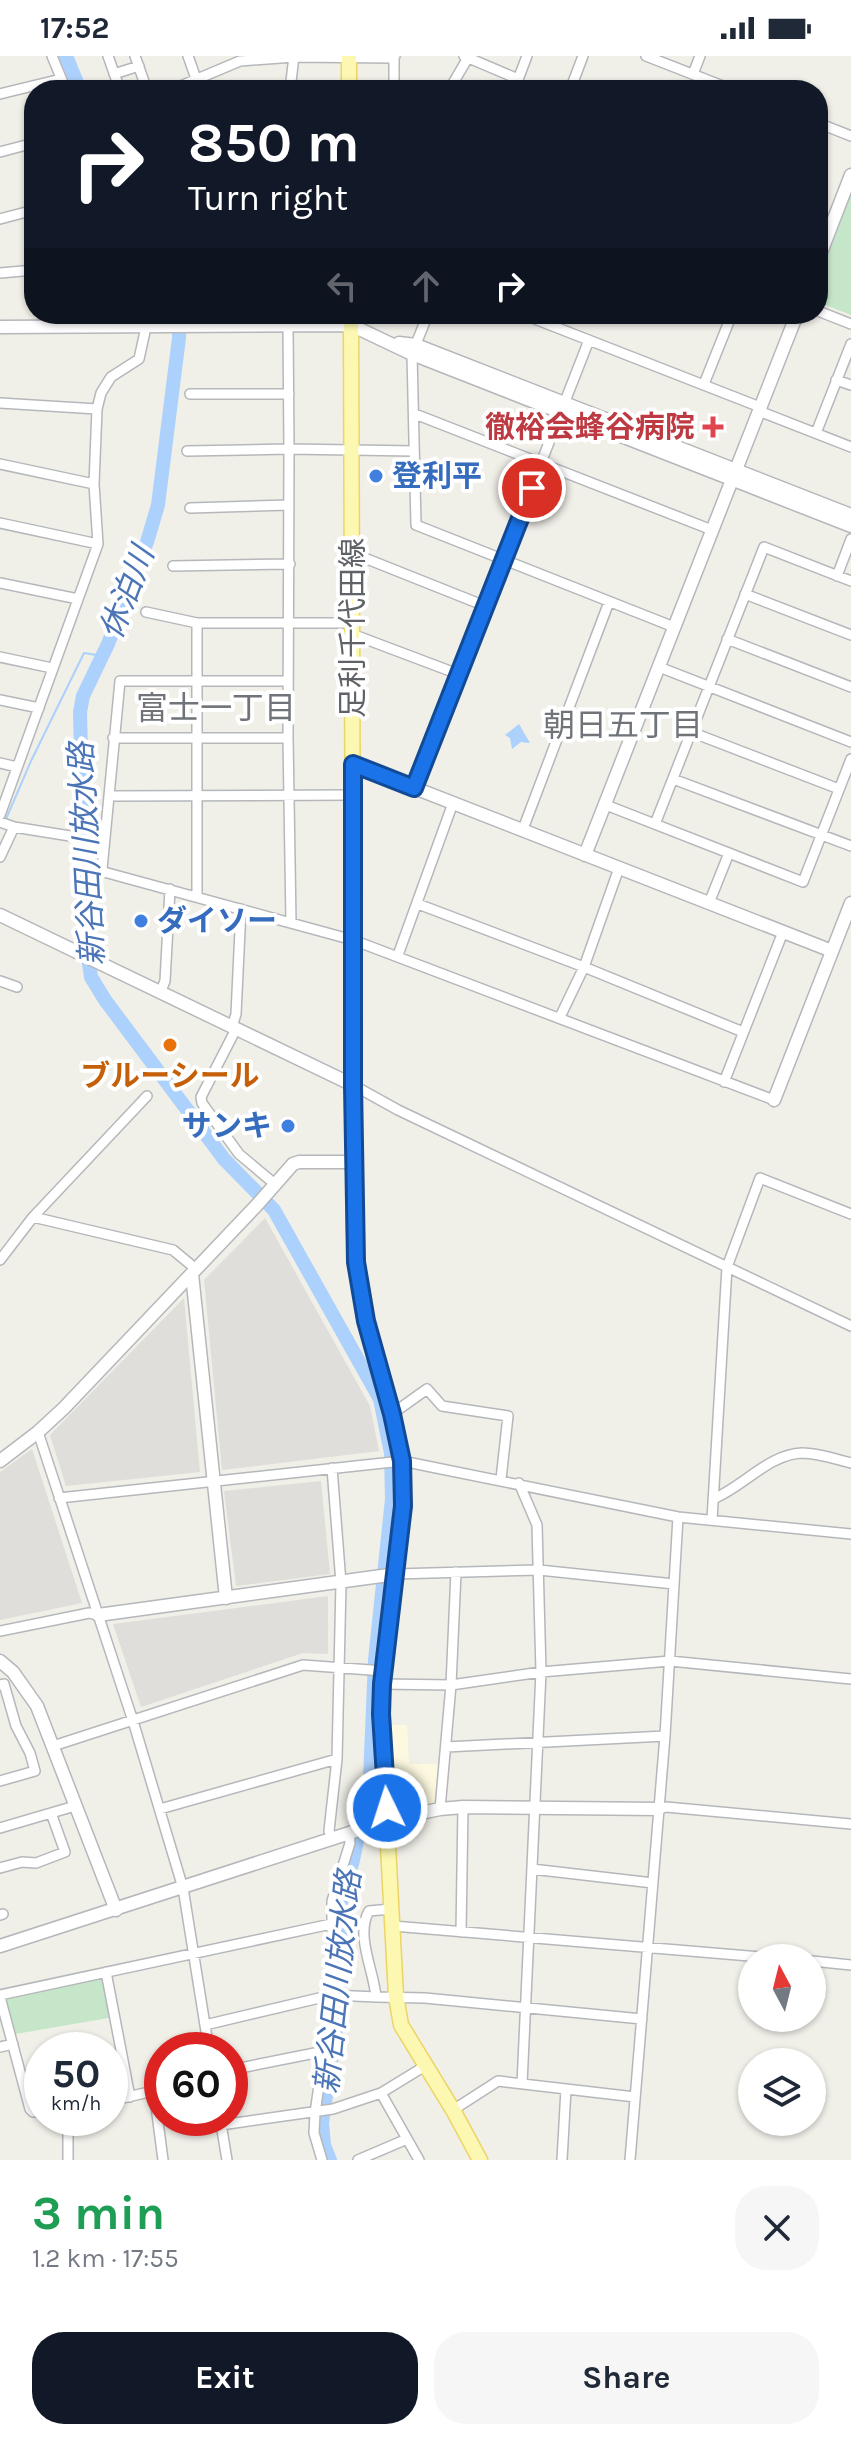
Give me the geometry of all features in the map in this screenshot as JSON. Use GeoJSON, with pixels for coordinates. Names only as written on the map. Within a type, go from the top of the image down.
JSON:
{"type":"FeatureCollection","features":[{"type":"Feature","properties":{"kind":"main road"},"geometry":{"type":"LineString","coordinates":[[349,80],[350,57]]}},
{"type":"Feature","properties":{"kind":"main road","name":"足利千代田線"},"geometry":{"type":"LineString","coordinates":[[351,324],[356,1262],[366,1321],[402,1461],[403,1506],[381,1675],[396,1996],[401,2025],[480,2160]]}},
{"type":"Feature","properties":{"kind":"street"},"geometry":{"type":"LineString","coordinates":[[52,56],[61,79],[57,80]]}},
{"type":"Feature","properties":{"kind":"street"},"geometry":{"type":"LineString","coordinates":[[108,56],[116,80]]}},
{"type":"Feature","properties":{"kind":"street"},"geometry":{"type":"LineString","coordinates":[[188,56],[196,80]]}},
{"type":"Feature","properties":{"kind":"street"},"geometry":{"type":"LineString","coordinates":[[454,80],[467,57],[518,79],[527,56]]}},
{"type":"Feature","properties":{"kind":"street"},"geometry":{"type":"LineString","coordinates":[[576,80],[583,56]]}},
{"type":"Feature","properties":{"kind":"street"},"geometry":{"type":"LineString","coordinates":[[646,56],[708,80]]}},
{"type":"Feature","properties":{"kind":"street"},"geometry":{"type":"LineString","coordinates":[[693,74],[700,56]]}},
{"type":"Feature","properties":{"kind":"street"},"geometry":{"type":"LineString","coordinates":[[206,80],[240,59],[294,57],[394,57],[394,80]]}},
{"type":"Feature","properties":{"kind":"street"},"geometry":{"type":"LineString","coordinates":[[291,80],[294,57]]}},
{"type":"Feature","properties":{"kind":"street"},"geometry":{"type":"LineString","coordinates":[[114,74],[137,61],[144,80]]}},
{"type":"Feature","properties":{"kind":"street"},"geometry":{"type":"LineString","coordinates":[[0,94],[24,88]]}},
{"type":"Feature","properties":{"kind":"street"},"geometry":{"type":"LineString","coordinates":[[828,127],[851,136]]}},
{"type":"Feature","properties":{"kind":"street"},"geometry":{"type":"LineString","coordinates":[[0,152],[24,146]]}},
{"type":"Feature","properties":{"kind":"street"},"geometry":{"type":"LineString","coordinates":[[828,234],[851,175]]}},
{"type":"Feature","properties":{"kind":"street"},"geometry":{"type":"LineString","coordinates":[[0,219],[24,213]]}},
{"type":"Feature","properties":{"kind":"street"},"geometry":{"type":"LineString","coordinates":[[0,273],[24,271]]}},
{"type":"Feature","properties":{"kind":"street"},"geometry":{"type":"LineString","coordinates":[[828,315],[851,324]]}},
{"type":"Feature","properties":{"kind":"street"},"geometry":{"type":"LineString","coordinates":[[0,327],[146,327],[161,324]]}},
{"type":"Feature","properties":{"kind":"street"},"geometry":{"type":"LineString","coordinates":[[172,324],[192,327],[297,324]]}},
{"type":"Feature","properties":{"kind":"street"},"geometry":{"type":"LineString","coordinates":[[360,324],[392,343],[734,475],[851,526]]}},
{"type":"Feature","properties":{"kind":"street"},"geometry":{"type":"LineString","coordinates":[[424,324],[414,350],[416,525],[674,627]]}},
{"type":"Feature","properties":{"kind":"street"},"geometry":{"type":"LineString","coordinates":[[548,324],[704,384],[851,447]]}},
{"type":"Feature","properties":{"kind":"street"},"geometry":{"type":"LineString","coordinates":[[704,384],[728,324]]}},
{"type":"Feature","properties":{"kind":"street"},"geometry":{"type":"LineString","coordinates":[[585,855],[793,324]]}},
{"type":"Feature","properties":{"kind":"street"},"geometry":{"type":"LineString","coordinates":[[288,326],[291,922]]}},
{"type":"Feature","properties":{"kind":"street"},"geometry":{"type":"LineString","coordinates":[[0,815],[98,544],[94,484],[97,409],[101,393],[111,377],[139,359],[146,327]]}},
{"type":"Feature","properties":{"kind":"street"},"geometry":{"type":"LineString","coordinates":[[414,788],[589,340]]}},
{"type":"Feature","properties":{"kind":"street"},"geometry":{"type":"LineString","coordinates":[[816,433],[851,344]]}},
{"type":"Feature","properties":{"kind":"street"},"geometry":{"type":"LineString","coordinates":[[836,380],[851,385]]}},
{"type":"Feature","properties":{"kind":"street"},"geometry":{"type":"LineString","coordinates":[[190,394],[289,394]]}},
{"type":"Feature","properties":{"kind":"street"},"geometry":{"type":"LineString","coordinates":[[0,403],[97,409]]}},
{"type":"Feature","properties":{"kind":"street"},"geometry":{"type":"LineString","coordinates":[[415,414],[712,530]]}},
{"type":"Feature","properties":{"kind":"street"},"geometry":{"type":"LineString","coordinates":[[187,451],[414,451]]}},
{"type":"Feature","properties":{"kind":"street"},"geometry":{"type":"LineString","coordinates":[[0,464],[94,484]]}},
{"type":"Feature","properties":{"kind":"street"},"geometry":{"type":"LineString","coordinates":[[734,475],[851,515]]}},
{"type":"Feature","properties":{"kind":"street"},"geometry":{"type":"LineString","coordinates":[[190,508],[289,505]]}},
{"type":"Feature","properties":{"kind":"street"},"geometry":{"type":"LineString","coordinates":[[0,523],[98,544]]}},
{"type":"Feature","properties":{"kind":"street"},"geometry":{"type":"LineString","coordinates":[[837,576],[851,539]]}},
{"type":"Feature","properties":{"kind":"street"},"geometry":{"type":"LineString","coordinates":[[655,824],[764,547],[851,581]]}},
{"type":"Feature","properties":{"kind":"street"},"geometry":{"type":"LineString","coordinates":[[352,553],[485,606]]}},
{"type":"Feature","properties":{"kind":"street"},"geometry":{"type":"LineString","coordinates":[[173,566],[290,564]]}},
{"type":"Feature","properties":{"kind":"street"},"geometry":{"type":"LineString","coordinates":[[0,583],[78,599]]}},
{"type":"Feature","properties":{"kind":"street"},"geometry":{"type":"LineString","coordinates":[[745,594],[851,635]]}},
{"type":"Feature","properties":{"kind":"street"},"geometry":{"type":"LineString","coordinates":[[523,829],[609,602]]}},
{"type":"Feature","properties":{"kind":"street"},"geometry":{"type":"LineString","coordinates":[[146,612],[197,623],[290,623],[352,628],[458,674]]}},
{"type":"Feature","properties":{"kind":"street"},"geometry":{"type":"LineString","coordinates":[[197,623],[197,896]]}},
{"type":"Feature","properties":{"kind":"street"},"geometry":{"type":"LineString","coordinates":[[727,639],[851,687]]}},
{"type":"Feature","properties":{"kind":"street"},"geometry":{"type":"LineString","coordinates":[[0,657],[52,668]]}},
{"type":"Feature","properties":{"kind":"street"},"geometry":{"type":"LineString","coordinates":[[659,667],[851,742]]}},
{"type":"Feature","properties":{"kind":"street"},"geometry":{"type":"LineString","coordinates":[[288,681],[120,681],[104,872],[291,922],[398,955],[774,1100],[851,903]]}},
{"type":"Feature","properties":{"kind":"street"},"geometry":{"type":"LineString","coordinates":[[0,700],[39,708]]}},
{"type":"Feature","properties":{"kind":"street"},"geometry":{"type":"LineString","coordinates":[[691,732],[839,789]]}},
{"type":"Feature","properties":{"kind":"street"},"geometry":{"type":"LineString","coordinates":[[113,738],[288,738]]}},
{"type":"Feature","properties":{"kind":"street"},"geometry":{"type":"LineString","coordinates":[[606,805],[803,882],[851,759]]}},
{"type":"Feature","properties":{"kind":"street"},"geometry":{"type":"LineString","coordinates":[[0,763],[17,767]]}},
{"type":"Feature","properties":{"kind":"street"},"geometry":{"type":"LineString","coordinates":[[353,764],[832,951]]}},
{"type":"Feature","properties":{"kind":"street"},"geometry":{"type":"LineString","coordinates":[[673,779],[851,846]]}},
{"type":"Feature","properties":{"kind":"street"},"geometry":{"type":"LineString","coordinates":[[111,796],[353,795]]}},
{"type":"Feature","properties":{"kind":"street"},"geometry":{"type":"LineString","coordinates":[[398,955],[453,803]]}},
{"type":"Feature","properties":{"kind":"street"},"geometry":{"type":"LineString","coordinates":[[0,822],[70,836]]}},
{"type":"Feature","properties":{"kind":"street"},"geometry":{"type":"LineString","coordinates":[[0,857],[14,827]]}},
{"type":"Feature","properties":{"kind":"street"},"geometry":{"type":"LineString","coordinates":[[709,903],[729,853]]}},
{"type":"Feature","properties":{"kind":"street"},"geometry":{"type":"LineString","coordinates":[[560,1017],[584,967],[619,868]]}},
{"type":"Feature","properties":{"kind":"street"},"geometry":{"type":"LineString","coordinates":[[160,993],[165,981],[170,889]]}},
{"type":"Feature","properties":{"kind":"street"},"geometry":{"type":"LineString","coordinates":[[418,904],[743,1032]]}},
{"type":"Feature","properties":{"kind":"street"},"geometry":{"type":"LineString","coordinates":[[241,909],[234,1028],[201,1097],[202,1103],[239,1154],[272,1189]]}},
{"type":"Feature","properties":{"kind":"street"},"geometry":{"type":"LineString","coordinates":[[0,915],[353,1085],[398,1110],[851,1326]]}},
{"type":"Feature","properties":{"kind":"street"},"geometry":{"type":"LineString","coordinates":[[724,1082],[783,932]]}},
{"type":"Feature","properties":{"kind":"street"},"geometry":{"type":"LineString","coordinates":[[0,981],[17,987]]}},
{"type":"Feature","properties":{"kind":"street"},"geometry":{"type":"LineString","coordinates":[[0,1260],[33,1217],[147,1096]]}},
{"type":"Feature","properties":{"kind":"street"},"geometry":{"type":"LineString","coordinates":[[0,1461],[38,1432],[73,1399],[293,1164],[354,1162]]}},
{"type":"Feature","properties":{"kind":"street"},"geometry":{"type":"LineString","coordinates":[[712,1520],[727,1267],[760,1178],[851,1214]]}},
{"type":"Feature","properties":{"kind":"street"},"geometry":{"type":"LineString","coordinates":[[33,1217],[173,1250],[194,1272],[212,1481],[226,1598]]}},
{"type":"Feature","properties":{"kind":"street"},"geometry":{"type":"LineString","coordinates":[[392,1414],[427,1389],[442,1406],[508,1416],[501,1479]]}},
{"type":"Feature","properties":{"kind":"street"},"geometry":{"type":"LineString","coordinates":[[38,1432],[133,1721],[183,1888],[206,2032]]}},
{"type":"Feature","properties":{"kind":"street"},"geometry":{"type":"LineString","coordinates":[[713,1499],[729,1493],[785,1456],[801,1453],[851,1463]]}},
{"type":"Feature","properties":{"kind":"street"},"geometry":{"type":"LineString","coordinates":[[59,1498],[402,1461],[678,1517],[851,1534]]}},
{"type":"Feature","properties":{"kind":"street"},"geometry":{"type":"LineString","coordinates":[[332,1468],[341,1583],[337,1759],[329,1831],[332,1839]]}},
{"type":"Feature","properties":{"kind":"street"},"geometry":{"type":"LineString","coordinates":[[519,1483],[537,1525],[541,1672],[522,2084]]}},
{"type":"Feature","properties":{"kind":"street"},"geometry":{"type":"LineString","coordinates":[[630,2160],[665,1736],[678,1517]]}},
{"type":"Feature","properties":{"kind":"street"},"geometry":{"type":"LineString","coordinates":[[0,1631],[89,1613],[98,1615],[393,1575],[539,1570],[674,1584]]}},
{"type":"Feature","properties":{"kind":"street"},"geometry":{"type":"LineString","coordinates":[[440,1809],[451,1685],[456,1572]]}},
{"type":"Feature","properties":{"kind":"street"},"geometry":{"type":"LineString","coordinates":[[0,1661],[27,1688],[37,1706],[116,1910]]}},
{"type":"Feature","properties":{"kind":"street"},"geometry":{"type":"LineString","coordinates":[[53,1746],[303,1665],[364,1668],[381,1675],[451,1685],[541,1672],[670,1661],[851,1679]]}},
{"type":"Feature","properties":{"kind":"street"},"geometry":{"type":"LineString","coordinates":[[0,1685],[4,1684],[16,1726],[35,1771],[0,1781]]}},
{"type":"Feature","properties":{"kind":"street"},"geometry":{"type":"LineString","coordinates":[[446,1747],[665,1736]]}},
{"type":"Feature","properties":{"kind":"street"},"geometry":{"type":"LineString","coordinates":[[160,1809],[337,1759]]}},
{"type":"Feature","properties":{"kind":"street"},"geometry":{"type":"LineString","coordinates":[[0,1828],[75,1806]]}},
{"type":"Feature","properties":{"kind":"street"},"geometry":{"type":"LineString","coordinates":[[461,1932],[463,1807]]}},
{"type":"Feature","properties":{"kind":"street"},"geometry":{"type":"LineString","coordinates":[[0,1946],[387,1820],[440,1809],[666,1807],[851,1824]]}},
{"type":"Feature","properties":{"kind":"street"},"geometry":{"type":"LineString","coordinates":[[0,1868],[22,1862],[36,1863],[65,1852],[51,1813]]}},
{"type":"Feature","properties":{"kind":"street"},"geometry":{"type":"LineString","coordinates":[[314,2160],[321,2160],[314,2133],[315,2113],[334,1995],[332,1901],[352,1832]]}},
{"type":"Feature","properties":{"kind":"street"},"geometry":{"type":"LineString","coordinates":[[532,1869],[653,1883]]}},
{"type":"Feature","properties":{"kind":"street"},"geometry":{"type":"LineString","coordinates":[[376,1997],[364,1934],[366,1914],[391,1909]]}},
{"type":"Feature","properties":{"kind":"street"},"geometry":{"type":"LineString","coordinates":[[24,2086],[0,1996],[331,1924]]}},
{"type":"Feature","properties":{"kind":"street"},"geometry":{"type":"LineString","coordinates":[[393,1926],[738,1955]]}},
{"type":"Feature","properties":{"kind":"street"},"geometry":{"type":"LineString","coordinates":[[826,1962],[851,1965]]}},
{"type":"Feature","properties":{"kind":"street"},"geometry":{"type":"LineString","coordinates":[[106,1972],[130,2097],[144,2094]]}},
{"type":"Feature","properties":{"kind":"street"},"geometry":{"type":"LineString","coordinates":[[205,2025],[334,1995],[396,1996],[642,2019]]}},
{"type":"Feature","properties":{"kind":"street"},"geometry":{"type":"LineString","coordinates":[[0,2047],[13,2044]]}},
{"type":"Feature","properties":{"kind":"street"},"geometry":{"type":"LineString","coordinates":[[248,2066],[325,2051]]}},
{"type":"Feature","properties":{"kind":"street"},"geometry":{"type":"LineString","coordinates":[[248,2119],[333,2109],[381,2093],[425,2066]]}},
{"type":"Feature","properties":{"kind":"street"},"geometry":{"type":"LineString","coordinates":[[453,2110],[498,2081],[635,2097]]}},
{"type":"Feature","properties":{"kind":"street"},"geometry":{"type":"LineString","coordinates":[[562,2160],[566,2089]]}},
{"type":"Feature","properties":{"kind":"street"},"geometry":{"type":"LineString","coordinates":[[381,2093],[419,2160]]}},
{"type":"Feature","properties":{"kind":"street"},"geometry":{"type":"LineString","coordinates":[[68,2136],[68,2160]]}},
{"type":"Feature","properties":{"kind":"street"},"geometry":{"type":"LineString","coordinates":[[161,2136],[163,2160]]}},
{"type":"Feature","properties":{"kind":"street"},"geometry":{"type":"LineString","coordinates":[[223,2136],[227,2160]]}},
{"type":"Feature","properties":{"kind":"street"},"geometry":{"type":"LineString","coordinates":[[358,2160],[407,2139]]}},
{"type":"Feature","properties":{"kind":"shaded area"},"geometry":{"type":"Polygon","coordinates":[[[265,1218],[370,1406],[379,1451],[222,1470],[204,1280],[265,1218]]]}},
{"type":"Feature","properties":{"kind":"shaded area"},"geometry":{"type":"Polygon","coordinates":[[[184,1298],[200,1472],[66,1486],[50,1435],[184,1298]]]}},
{"type":"Feature","properties":{"kind":"shaded area"},"geometry":{"type":"Polygon","coordinates":[[[32,1449],[82,1603],[0,1620],[0,1472],[32,1449]]]}},
{"type":"Feature","properties":{"kind":"shaded area"},"geometry":{"type":"Polygon","coordinates":[[[321,1481],[330,1574],[236,1586],[224,1491],[321,1481]]]}},
{"type":"Feature","properties":{"kind":"shaded area"},"geometry":{"type":"Polygon","coordinates":[[[328,1596],[328,1654],[303,1653],[141,1707],[113,1624],[328,1596]]]}},
{"type":"Feature","properties":{"kind":"shaded area"},"geometry":{"type":"Polygon","coordinates":[[[390,1725],[407,1725],[409,1764],[441,1764],[439,1802],[399,1809],[393,1803],[390,1725]]]}},
{"type":"Feature","properties":{"kind":"green space"},"geometry":{"type":"Polygon","coordinates":[[[851,195],[851,315],[828,306],[828,254],[851,195]]]}},
{"type":"Feature","properties":{"kind":"green space"},"geometry":{"type":"Polygon","coordinates":[[[106,1972],[114,2017],[10,2035],[0,1995],[106,1972]]]}},
{"type":"Feature","properties":{"kind":"water"},"geometry":{"type":"Polygon","coordinates":[[[519,724],[530,743],[521,742],[512,749],[510,738],[505,735],[519,724]]]}},
{"type":"Feature","properties":{"kind":"waterway","name":"休泊川"},"geometry":{"type":"LineString","coordinates":[[66,56],[76,80]]}},
{"type":"Feature","properties":{"kind":"waterway","name":"新谷田川放水路"},"geometry":{"type":"LineString","coordinates":[[180,324],[158,505],[108,644],[83,696],[80,712],[86,943],[91,977],[105,1000],[224,1159],[274,1210],[380,1399],[391,1453],[392,1499],[375,1660],[370,1778],[340,1906],[340,2000],[322,2123],[324,2145],[330,2160]]}},
{"type":"Feature","properties":{"kind":"waterway","name":"休泊川"},"geometry":{"type":"LineString","coordinates":[[6,819],[84,653],[103,656]]}},
{"type":"Feature","properties":{"kind":"place","name":"徹裕会蜂谷病院"},"geometry":{"type":"Point","coordinates":[713,427]}},
{"type":"Feature","properties":{"kind":"place","name":"登利平"},"geometry":{"type":"Point","coordinates":[376,476]}},
{"type":"Feature","properties":{"kind":"place","name":"ダイソー"},"geometry":{"type":"Point","coordinates":[141,921]}},
{"type":"Feature","properties":{"kind":"place","name":"ブルーシール"},"geometry":{"type":"Point","coordinates":[170,1045]}},
{"type":"Feature","properties":{"kind":"place","name":"サンキ"},"geometry":{"type":"Point","coordinates":[288,1126]}},
{"type":"Feature","properties":{"kind":"district","name":"富士一丁目"},"geometry":{"type":"Point","coordinates":[216,708]}},
{"type":"Feature","properties":{"kind":"district","name":"朝日五丁目"},"geometry":{"type":"Point","coordinates":[623,725]}},
{"type":"Feature","properties":{"kind":"route"},"geometry":{"type":"LineString","coordinates":[[387,1808],[382,1684],[403,1506],[402,1461],[366,1321],[356,1262],[353,764],[414,788],[532,488]]}}]}
